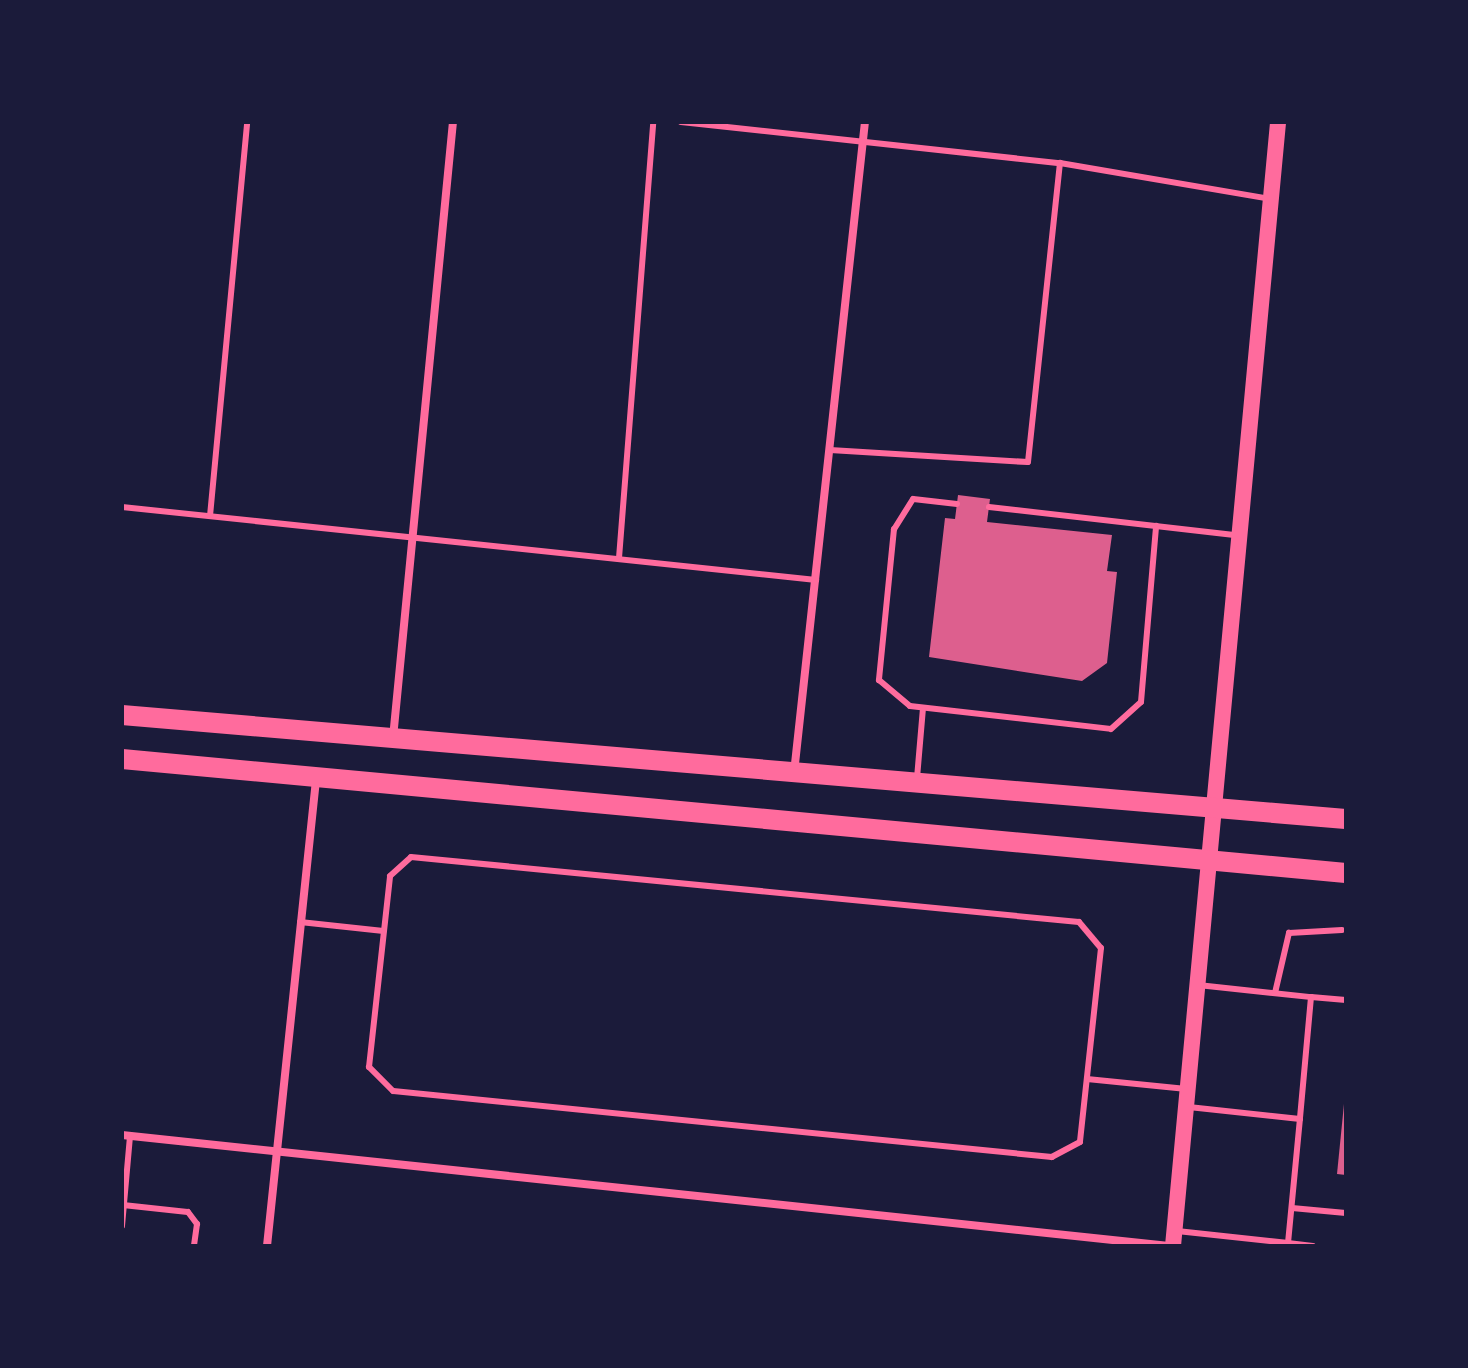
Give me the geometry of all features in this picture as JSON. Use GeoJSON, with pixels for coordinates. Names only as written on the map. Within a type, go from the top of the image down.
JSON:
{"type":"FeatureCollection","features":[{"type":"Feature","properties":{"kind":"main road"},"geometry":{"type":"LineString","coordinates":[[1172,1241],[1210,806],[1278,122]]}},
{"type":"Feature","properties":{"kind":"main road"},"geometry":{"type":"LineString","coordinates":[[122,715],[794,775],[917,778],[1346,819]]}},
{"type":"Feature","properties":{"kind":"main road"},"geometry":{"type":"LineString","coordinates":[[122,759],[316,774],[1205,862],[1346,873]]}},
{"type":"Feature","properties":{"kind":"street"},"geometry":{"type":"LineString","coordinates":[[393,738],[416,536],[453,122]]}},
{"type":"Feature","properties":{"kind":"street"},"geometry":{"type":"LineString","coordinates":[[794,775],[865,122]]}},
{"type":"Feature","properties":{"kind":"street"},"geometry":{"type":"LineString","coordinates":[[267,1246],[316,774]]}},
{"type":"Feature","properties":{"kind":"street"},"geometry":{"type":"LineString","coordinates":[[126,1136],[275,1154],[1172,1241]]}},
{"type":"Feature","properties":{"kind":"lane"},"geometry":{"type":"LineString","coordinates":[[210,516],[247,122]]}},
{"type":"Feature","properties":{"kind":"lane"},"geometry":{"type":"LineString","coordinates":[[619,558],[653,122]]}},
{"type":"Feature","properties":{"kind":"lane"},"geometry":{"type":"LineString","coordinates":[[681,122],[1060,163],[1270,199]]}},
{"type":"Feature","properties":{"kind":"lane"},"geometry":{"type":"LineString","coordinates":[[830,450],[1028,462],[1060,163]]}},
{"type":"Feature","properties":{"kind":"lane"},"geometry":{"type":"LineString","coordinates":[[957,504],[913,499],[894,529],[879,680],[910,706],[1111,729],[1141,702],[1156,526]]}},
{"type":"Feature","properties":{"kind":"lane"},"geometry":{"type":"LineString","coordinates":[[122,507],[816,580]]}},
{"type":"Feature","properties":{"kind":"lane"},"geometry":{"type":"LineString","coordinates":[[989,507],[1236,535]]}},
{"type":"Feature","properties":{"kind":"lane"},"geometry":{"type":"LineString","coordinates":[[917,778],[923,708]]}},
{"type":"Feature","properties":{"kind":"lane"},"geometry":{"type":"LineString","coordinates":[[411,857],[1079,922],[1101,948],[1087,1079],[1080,1142],[1052,1157],[393,1091],[369,1067],[390,876],[411,857]]}},
{"type":"Feature","properties":{"kind":"lane"},"geometry":{"type":"LineString","coordinates":[[300,922],[384,931]]}},
{"type":"Feature","properties":{"kind":"lane"},"geometry":{"type":"LineString","coordinates":[[1275,993],[1289,933],[1342,930]]}},
{"type":"Feature","properties":{"kind":"lane"},"geometry":{"type":"LineString","coordinates":[[1196,985],[1346,1000]]}},
{"type":"Feature","properties":{"kind":"lane"},"geometry":{"type":"LineString","coordinates":[[1288,1243],[1311,997]]}},
{"type":"Feature","properties":{"kind":"lane"},"geometry":{"type":"LineString","coordinates":[[1087,1079],[1187,1089]]}},
{"type":"Feature","properties":{"kind":"lane"},"geometry":{"type":"LineString","coordinates":[[1186,1106],[1300,1119]]}},
{"type":"Feature","properties":{"kind":"lane"},"geometry":{"type":"LineString","coordinates":[[122,1226],[126,1136]]}},
{"type":"Feature","properties":{"kind":"lane"},"geometry":{"type":"LineString","coordinates":[[123,1205],[188,1212],[197,1224],[194,1246]]}},
{"type":"Feature","properties":{"kind":"lane"},"geometry":{"type":"LineString","coordinates":[[1292,1208],[1346,1213]]}},
{"type":"Feature","properties":{"kind":"lane"},"geometry":{"type":"LineString","coordinates":[[1172,1241],[1313,1246]]}},
{"type":"Feature","properties":{"kind":"building"},"geometry":{"type":"Polygon","coordinates":[[[958,495],[990,499],[987,522],[1112,535],[1107,571],[1117,572],[1107,663],[1082,681],[929,657],[945,518],[955,519],[958,495]]]}},
{"type":"Feature","properties":{"kind":"building"},"geometry":{"type":"Polygon","coordinates":[[[1346,1104],[1346,1175],[1337,1174],[1346,1104]]]}}]}
